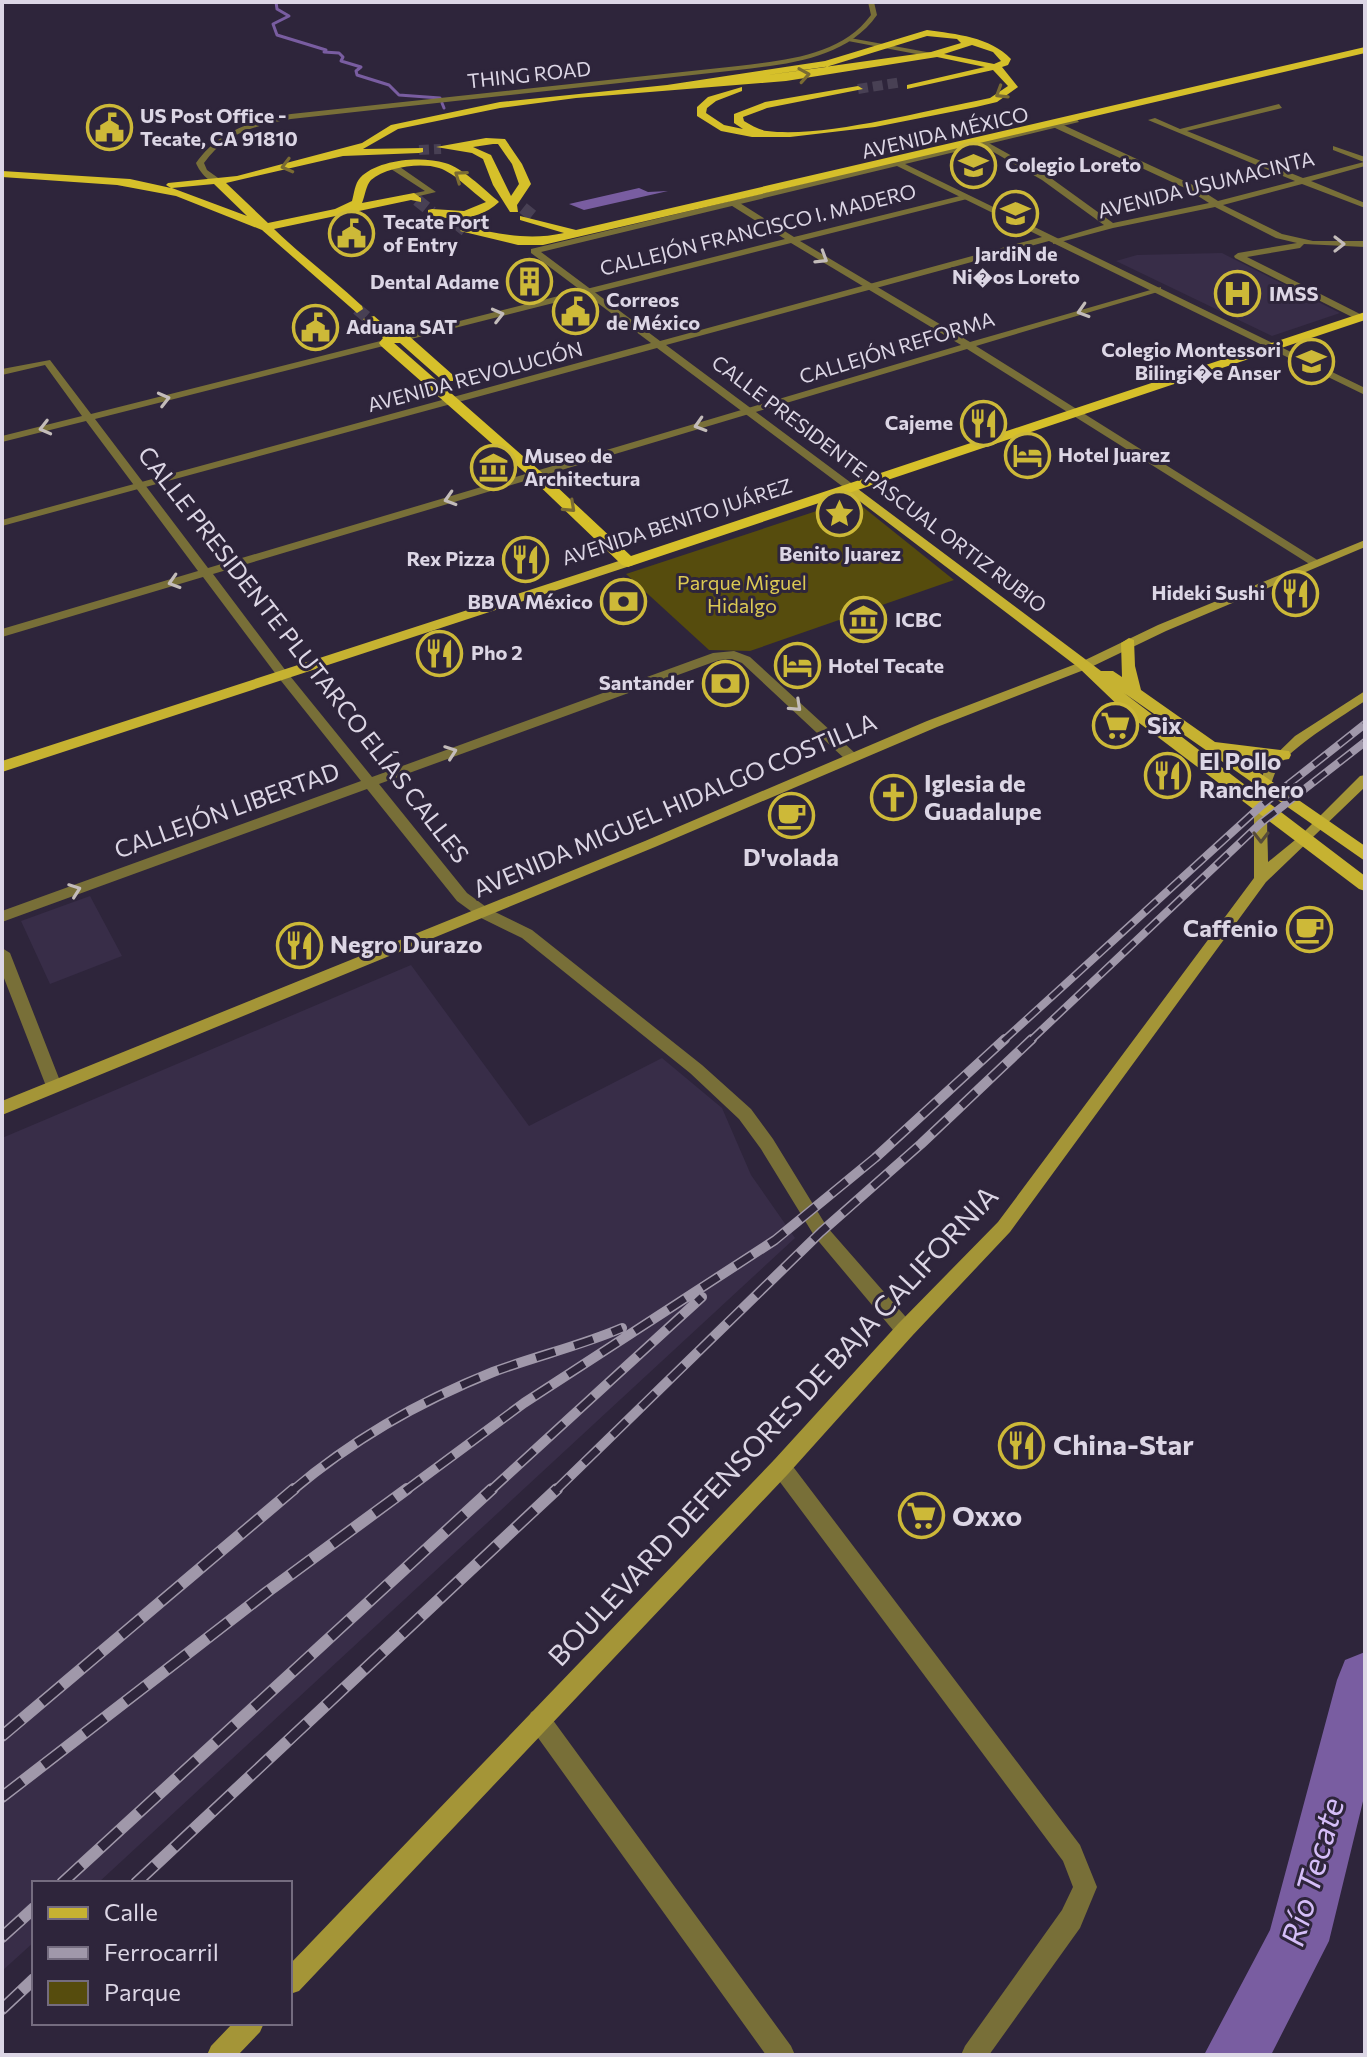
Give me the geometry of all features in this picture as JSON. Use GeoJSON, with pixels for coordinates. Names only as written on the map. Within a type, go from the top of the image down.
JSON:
{"type":"FeatureCollection","features":[{"type":"Feature","properties":{"kind":"highway"},"geometry":{"type":"LineString","coordinates":[[2,174],[172,185],[218,182],[366,145],[385,132],[408,124],[500,105],[671,86],[826,64],[927,33],[978,42],[1002,55],[1005,63],[977,73],[906,84]]}},
{"type":"Feature","properties":{"kind":"highway"},"geometry":{"type":"LineString","coordinates":[[671,86],[770,80],[932,55],[968,44],[960,37]]}},
{"type":"Feature","properties":{"kind":"highway","name":"AVENIDA MÉXICO"},"geometry":{"type":"LineString","coordinates":[[1240,78],[1365,50]]}},
{"type":"Feature","properties":{"kind":"highway"},"geometry":{"type":"LineString","coordinates":[[770,80],[712,99],[702,107],[701,114],[716,126],[734,132],[780,136],[993,100],[1013,87],[1006,73],[996,68],[932,55]]}},
{"type":"Feature","properties":{"kind":"highway"},"geometry":{"type":"LineString","coordinates":[[432,212],[538,246],[587,230],[1240,78]]}},
{"type":"Feature","properties":{"kind":"highway"},"geometry":{"type":"LineString","coordinates":[[780,136],[745,127],[736,119],[765,105],[860,92]]}},
{"type":"Feature","properties":{"kind":"highway"},"geometry":{"type":"LineString","coordinates":[[385,132],[386,140],[392,146],[420,153],[445,166],[493,202],[465,224]]}},
{"type":"Feature","properties":{"kind":"highway"},"geometry":{"type":"LineString","coordinates":[[521,211],[525,184],[501,141],[445,148],[477,150],[488,156],[503,193],[521,211],[549,227],[587,230]]}},
{"type":"Feature","properties":{"kind":"highway"},"geometry":{"type":"LineString","coordinates":[[325,155],[477,150]]}},
{"type":"Feature","properties":{"kind":"highway"},"geometry":{"type":"LineString","coordinates":[[338,212],[357,203],[363,181],[420,153]]}},
{"type":"Feature","properties":{"kind":"highway"},"geometry":{"type":"LineString","coordinates":[[116,181],[179,193],[264,227],[415,198]]}},
{"type":"Feature","properties":{"kind":"highway"},"geometry":{"type":"LineString","coordinates":[[218,182],[300,260],[303,274],[323,289],[337,292],[357,309]]}},
{"type":"Feature","properties":{"kind":"highway","name":"AVENIDA BENITO JUÁREZ"},"geometry":{"type":"LineString","coordinates":[[636,559],[1363,317]]}},
{"type":"Feature","properties":{"kind":"highway"},"geometry":{"type":"LineString","coordinates":[[369,319],[470,397],[551,470],[636,559]]}},
{"type":"Feature","properties":{"kind":"highway"},"geometry":{"type":"LineString","coordinates":[[394,340],[454,402],[636,559]]}},
{"type":"Feature","properties":{"kind":"main road","name":"CALLE PRESIDENTE PASCUAL ORTIZ RUBIO"},"geometry":{"type":"LineString","coordinates":[[850,487],[1085,665],[1121,701],[1365,885]]}},
{"type":"Feature","properties":{"kind":"main road","name":"AVENIDA MIGUEL HIDALGO COSTILLA"},"geometry":{"type":"LineString","coordinates":[[2,1108],[484,913],[851,757],[1085,665],[1129,643],[1365,543]]}},
{"type":"Feature","properties":{"kind":"main road","name":"AVENIDA BENITO JUÁREZ"},"geometry":{"type":"LineString","coordinates":[[2,767],[636,559]]}},
{"type":"Feature","properties":{"kind":"main road"},"geometry":{"type":"LineString","coordinates":[[1129,643],[1127,666],[1133,692]]}},
{"type":"Feature","properties":{"kind":"main road","name":"CALLE PRESIDENTE PASCUAL ORTIZ RUBIO"},"geometry":{"type":"LineString","coordinates":[[1085,665],[1106,674],[1133,692],[1365,855]]}},
{"type":"Feature","properties":{"kind":"main road"},"geometry":{"type":"LineString","coordinates":[[1261,879],[1261,806],[1271,767],[1300,739],[1365,695]]}},
{"type":"Feature","properties":{"kind":"main road"},"geometry":{"type":"LineString","coordinates":[[1206,744],[1248,753],[1283,755]]}},
{"type":"Feature","properties":{"kind":"main road","name":"BOULEVARD DEFENSORES DE BAJA CALIFORNIA"},"geometry":{"type":"LineString","coordinates":[[292,1980],[781,1467],[905,1330],[1004,1227],[1261,879],[1365,779]]}},
{"type":"Feature","properties":{"kind":"main road"},"geometry":{"type":"LineString","coordinates":[[220,2055],[249,2025]]}},
{"type":"Feature","properties":{"kind":"street"},"geometry":{"type":"LineString","coordinates":[[850,40],[869,27],[874,15],[871,2]]}},
{"type":"Feature","properties":{"kind":"street"},"geometry":{"type":"LineString","coordinates":[[850,40],[932,55]]}},
{"type":"Feature","properties":{"kind":"street","name":"THING ROAD"},"geometry":{"type":"LineString","coordinates":[[218,182],[203,171],[200,163],[207,153],[233,134],[269,122],[324,112],[752,67],[816,53],[850,40]]}},
{"type":"Feature","properties":{"kind":"street","name":"AVENIDA MÉXICO"},"geometry":{"type":"LineString","coordinates":[[538,246],[982,143],[1240,78]]}},
{"type":"Feature","properties":{"kind":"street"},"geometry":{"type":"LineString","coordinates":[[1180,131],[1279,106]]}},
{"type":"Feature","properties":{"kind":"street"},"geometry":{"type":"LineString","coordinates":[[1152,120],[1365,206]]}},
{"type":"Feature","properties":{"kind":"street"},"geometry":{"type":"LineString","coordinates":[[1056,125],[1190,187],[1230,213],[1265,251]]}},
{"type":"Feature","properties":{"kind":"street"},"geometry":{"type":"LineString","coordinates":[[982,143],[1045,178],[1111,226]]}},
{"type":"Feature","properties":{"kind":"street"},"geometry":{"type":"LineString","coordinates":[[1336,148],[1365,162]]}},
{"type":"Feature","properties":{"kind":"street"},"geometry":{"type":"LineString","coordinates":[[894,161],[1365,392]]}},
{"type":"Feature","properties":{"kind":"street","name":"AVENIDA USUMACINTA"},"geometry":{"type":"LineString","coordinates":[[1053,240],[1218,204],[1365,162]]}},
{"type":"Feature","properties":{"kind":"street"},"geometry":{"type":"LineString","coordinates":[[394,167],[432,192],[415,198]]}},
{"type":"Feature","properties":{"kind":"street","name":"CALLEJÓN FRANCISCO I. MADERO"},"geometry":{"type":"LineString","coordinates":[[2,439],[964,197]]}},
{"type":"Feature","properties":{"kind":"street"},"geometry":{"type":"LineString","coordinates":[[732,202],[869,288],[968,345],[1315,563]]}},
{"type":"Feature","properties":{"kind":"street"},"geometry":{"type":"LineString","coordinates":[[1230,213],[1279,236],[1313,244]]}},
{"type":"Feature","properties":{"kind":"street","name":"AVENIDA REVOLUCIÓN"},"geometry":{"type":"LineString","coordinates":[[2,523],[1053,240]]}},
{"type":"Feature","properties":{"kind":"street"},"geometry":{"type":"LineString","coordinates":[[1363,317],[1237,257],[1313,244],[1365,244]]}},
{"type":"Feature","properties":{"kind":"street","name":"CALLE PRESIDENTE PASCUAL ORTIZ RUBIO"},"geometry":{"type":"LineString","coordinates":[[538,246],[587,292],[850,487]]}},
{"type":"Feature","properties":{"kind":"street","name":"CALLEJÓN REFORMA"},"geometry":{"type":"LineString","coordinates":[[2,633],[1158,289]]}},
{"type":"Feature","properties":{"kind":"street","name":"CALLE PRESIDENTE PLUTARCO ELÍAS CALLES"},"geometry":{"type":"LineString","coordinates":[[2,372],[47,362],[282,674],[462,897],[484,913],[527,934],[696,1069],[745,1114],[821,1232],[905,1330]]}},
{"type":"Feature","properties":{"kind":"street","name":"CALLEJÓN LIBERTAD"},"geometry":{"type":"LineString","coordinates":[[2,917],[707,659],[740,656],[851,757]]}},
{"type":"Feature","properties":{"kind":"street"},"geometry":{"type":"LineString","coordinates":[[2,953],[54,1086]]}},
{"type":"Feature","properties":{"kind":"street"},"geometry":{"type":"LineString","coordinates":[[781,1467],[1072,1853],[1085,1887],[1071,1919],[974,2055]]}},
{"type":"Feature","properties":{"kind":"street"},"geometry":{"type":"LineString","coordinates":[[539,1720],[782,2055]]}},
{"type":"Feature","properties":{"kind":"shaded area"},"geometry":{"type":"Polygon","coordinates":[[[639,188],[648,192],[668,191],[584,210],[569,204],[639,188]]]}},
{"type":"Feature","properties":{"kind":"shaded area"},"geometry":{"type":"Polygon","coordinates":[[[1222,253],[1340,313],[1272,336],[1116,261],[1137,255],[1222,253]]]}},
{"type":"Feature","properties":{"kind":"shaded area"},"geometry":{"type":"Polygon","coordinates":[[[90,896],[122,956],[50,984],[21,921],[90,896]]]}},
{"type":"Feature","properties":{"kind":"shaded area"},"geometry":{"type":"Polygon","coordinates":[[[411,965],[529,1126],[662,1058],[722,1108],[751,1175],[795,1238],[100,1881],[32,1881],[32,1944],[2,1971],[2,1138],[411,965]]]}},
{"type":"Feature","properties":{"kind":"green space","name":"Parque Miguel Hidalgo"},"geometry":{"type":"Polygon","coordinates":[[[853,499],[954,580],[750,651],[709,650],[626,574],[853,499]]]}},
{"type":"Feature","properties":{"kind":"waterway"},"geometry":{"type":"LineString","coordinates":[[276,2],[277,9],[289,16],[273,24],[277,35],[326,50],[324,52],[339,53],[343,57],[341,61],[361,67],[356,71],[357,75],[389,85],[399,95],[440,98]]}},
{"type":"Feature","properties":{"kind":"waterway"},"geometry":{"type":"LineString","coordinates":[[442,103],[444,108]]}},
{"type":"Feature","properties":{"kind":"waterway","name":"Río Tecate"},"geometry":{"type":"LineString","coordinates":[[1236,2055],[1298,1941],[1365,1680]]}},
{"type":"Feature","properties":{"kind":"tunnel"},"geometry":{"type":"LineString","coordinates":[[858,89],[902,82]]}},
{"type":"Feature","properties":{"kind":"tunnel"},"geometry":{"type":"LineString","coordinates":[[419,150],[441,149]]}},
{"type":"Feature","properties":{"kind":"tunnel"},"geometry":{"type":"LineString","coordinates":[[417,200],[432,212]]}},
{"type":"Feature","properties":{"kind":"tunnel"},"geometry":{"type":"LineString","coordinates":[[523,208],[533,216]]}},
{"type":"Feature","properties":{"kind":"tunnel"},"geometry":{"type":"LineString","coordinates":[[456,223],[466,231]]}},
{"type":"Feature","properties":{"kind":"tunnel"},"geometry":{"type":"LineString","coordinates":[[357,309],[369,319]]}},
{"type":"Feature","properties":{"kind":"railway"},"geometry":{"type":"LineString","coordinates":[[1003,1041],[1261,806],[1365,724]]}},
{"type":"Feature","properties":{"kind":"railway"},"geometry":{"type":"LineString","coordinates":[[1030,1041],[1261,823],[1365,742]]}},
{"type":"Feature","properties":{"kind":"railway"},"geometry":{"type":"LineString","coordinates":[[405,1491],[524,1403],[775,1240],[875,1158],[1005,1039]]}},
{"type":"Feature","properties":{"kind":"railway"},"geometry":{"type":"LineString","coordinates":[[555,1491],[821,1232],[921,1144],[1032,1039]]}},
{"type":"Feature","properties":{"kind":"railway"},"geometry":{"type":"LineString","coordinates":[[490,1491],[702,1297]]}},
{"type":"Feature","properties":{"kind":"railway"},"geometry":{"type":"LineString","coordinates":[[292,1491],[338,1455],[388,1423],[439,1396],[493,1372],[622,1328]]}},
{"type":"Feature","properties":{"kind":"railway"},"geometry":{"type":"LineString","coordinates":[[2,1736],[294,1489]]}},
{"type":"Feature","properties":{"kind":"railway"},"geometry":{"type":"LineString","coordinates":[[2,1797],[267,1592],[407,1489]]}},
{"type":"Feature","properties":{"kind":"railway"},"geometry":{"type":"LineString","coordinates":[[64,1881],[492,1489]]}},
{"type":"Feature","properties":{"kind":"railway"},"geometry":{"type":"LineString","coordinates":[[138,1881],[557,1489]]}},
{"type":"Feature","properties":{"kind":"railway"},"geometry":{"type":"LineString","coordinates":[[2,1937],[32,1910]]}},
{"type":"Feature","properties":{"kind":"railway"},"geometry":{"type":"LineString","coordinates":[[2,2009],[32,1981]]}},
{"type":"Feature","properties":{"kind":"place","name":"US Post Office - Tecate, CA 91810"},"geometry":{"type":"Point","coordinates":[109,127]}},
{"type":"Feature","properties":{"kind":"place","name":"Colegio Loreto"},"geometry":{"type":"Point","coordinates":[974,165]}},
{"type":"Feature","properties":{"kind":"place","name":"JardiN de Ni�os Loreto"},"geometry":{"type":"Point","coordinates":[1016,214]}},
{"type":"Feature","properties":{"kind":"place","name":"Tecate Port of Entry"},"geometry":{"type":"Point","coordinates":[352,234]}},
{"type":"Feature","properties":{"kind":"place","name":"Dental Adame"},"geometry":{"type":"Point","coordinates":[530,282]}},
{"type":"Feature","properties":{"kind":"place","name":"IMSS"},"geometry":{"type":"Point","coordinates":[1238,294]}},
{"type":"Feature","properties":{"kind":"place","name":"Correos de México"},"geometry":{"type":"Point","coordinates":[575,311]}},
{"type":"Feature","properties":{"kind":"place","name":"Aduana SAT"},"geometry":{"type":"Point","coordinates":[315,327]}},
{"type":"Feature","properties":{"kind":"place","name":"Colegio Montessori Bilingi�e Anser"},"geometry":{"type":"Point","coordinates":[1312,362]}},
{"type":"Feature","properties":{"kind":"place","name":"Cajeme"},"geometry":{"type":"Point","coordinates":[984,423]}},
{"type":"Feature","properties":{"kind":"place","name":"Hotel Juarez"},"geometry":{"type":"Point","coordinates":[1027,455]}},
{"type":"Feature","properties":{"kind":"place","name":"Museo de Architectura"},"geometry":{"type":"Point","coordinates":[493,467]}},
{"type":"Feature","properties":{"kind":"place","name":"Benito Juarez"},"geometry":{"type":"Point","coordinates":[840,514]}},
{"type":"Feature","properties":{"kind":"place","name":"Rex Pizza"},"geometry":{"type":"Point","coordinates":[526,559]}},
{"type":"Feature","properties":{"kind":"place","name":"Hideki Sushi"},"geometry":{"type":"Point","coordinates":[1296,593]}},
{"type":"Feature","properties":{"kind":"place","name":"BBVA México"},"geometry":{"type":"Point","coordinates":[624,602]}},
{"type":"Feature","properties":{"kind":"place","name":"ICBC"},"geometry":{"type":"Point","coordinates":[864,620]}},
{"type":"Feature","properties":{"kind":"place","name":"Pho 2"},"geometry":{"type":"Point","coordinates":[440,653]}},
{"type":"Feature","properties":{"kind":"place","name":"Hotel Tecate"},"geometry":{"type":"Point","coordinates":[797,666]}},
{"type":"Feature","properties":{"kind":"place","name":"Santander"},"geometry":{"type":"Point","coordinates":[725,683]}},
{"type":"Feature","properties":{"kind":"place","name":"Six"},"geometry":{"type":"Point","coordinates":[1116,726]}},
{"type":"Feature","properties":{"kind":"place","name":"El Pollo Ranchero"},"geometry":{"type":"Point","coordinates":[1168,776]}},
{"type":"Feature","properties":{"kind":"place","name":"Iglesia de Guadalupe"},"geometry":{"type":"Point","coordinates":[893,798]}},
{"type":"Feature","properties":{"kind":"place","name":"D'volada"},"geometry":{"type":"Point","coordinates":[791,816]}},
{"type":"Feature","properties":{"kind":"place","name":"Caffenio"},"geometry":{"type":"Point","coordinates":[1309,929]}},
{"type":"Feature","properties":{"kind":"place","name":"Negro Durazo"},"geometry":{"type":"Point","coordinates":[299,945]}},
{"type":"Feature","properties":{"kind":"place","name":"China-Star"},"geometry":{"type":"Point","coordinates":[1022,1445]}},
{"type":"Feature","properties":{"kind":"place","name":"Oxxo"},"geometry":{"type":"Point","coordinates":[921,1516]}}]}
